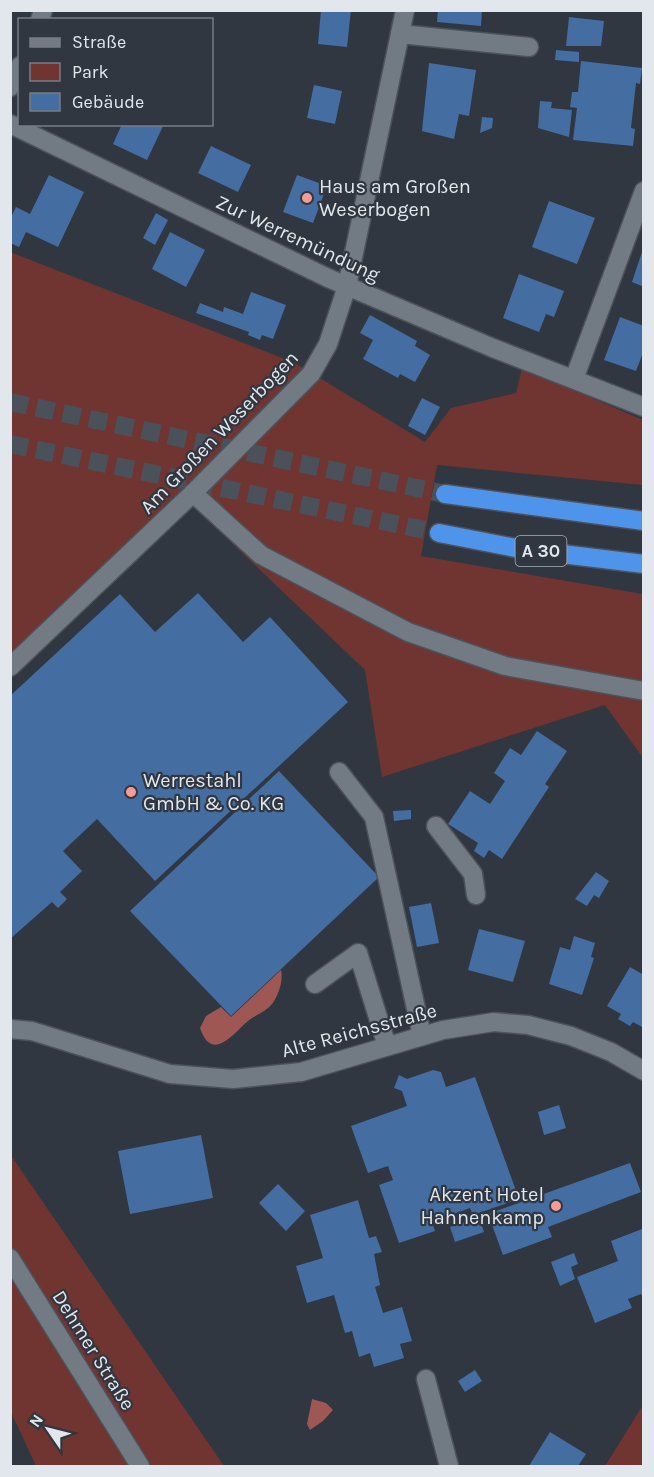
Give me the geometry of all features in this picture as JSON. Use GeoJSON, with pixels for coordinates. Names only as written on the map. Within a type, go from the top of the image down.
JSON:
{"type":"FeatureCollection","features":[{"type":"Feature","properties":{"kind":"highway","name":"A 30"},"geometry":{"type":"LineString","coordinates":[[445,494],[644,521]]}},
{"type":"Feature","properties":{"kind":"highway","name":"A 30"},"geometry":{"type":"LineString","coordinates":[[439,533],[521,549],[644,564]]}},
{"type":"Feature","properties":{"kind":"street","name":"Am Großen Weserbogen"},"geometry":{"type":"LineString","coordinates":[[10,668],[193,493],[311,374],[328,344],[346,286],[405,10]]}},
{"type":"Feature","properties":{"kind":"street"},"geometry":{"type":"LineString","coordinates":[[400,34],[529,47]]}},
{"type":"Feature","properties":{"kind":"street"},"geometry":{"type":"LineString","coordinates":[[10,87],[18,70]]}},
{"type":"Feature","properties":{"kind":"street","name":"Zur Werremündung"},"geometry":{"type":"LineString","coordinates":[[10,124],[346,286],[644,406]]}},
{"type":"Feature","properties":{"kind":"street"},"geometry":{"type":"LineString","coordinates":[[574,379],[644,191]]}},
{"type":"Feature","properties":{"kind":"street"},"geometry":{"type":"LineString","coordinates":[[193,493],[261,555],[408,632],[505,666],[644,691]]}},
{"type":"Feature","properties":{"kind":"street"},"geometry":{"type":"LineString","coordinates":[[339,772],[374,817],[422,1036]]}},
{"type":"Feature","properties":{"kind":"street"},"geometry":{"type":"LineString","coordinates":[[436,825],[473,874],[476,895]]}},
{"type":"Feature","properties":{"kind":"street"},"geometry":{"type":"LineString","coordinates":[[315,984],[358,953],[387,1046]]}},
{"type":"Feature","properties":{"kind":"street","name":"Alte Reichsstraße"},"geometry":{"type":"LineString","coordinates":[[10,1029],[32,1031],[170,1074],[233,1079],[301,1072],[422,1036],[495,1022],[528,1025],[572,1036],[611,1052],[644,1071]]}},
{"type":"Feature","properties":{"kind":"street","name":"Dehmer Straße"},"geometry":{"type":"LineString","coordinates":[[10,1258],[140,1467]]}},
{"type":"Feature","properties":{"kind":"street"},"geometry":{"type":"LineString","coordinates":[[426,1379],[449,1467]]}},
{"type":"Feature","properties":{"kind":"green space"},"geometry":{"type":"Polygon","coordinates":[[[10,252],[295,363],[425,442],[451,408],[516,393],[522,368],[643,420],[643,485],[437,465],[421,556],[643,594],[643,758],[605,705],[382,777],[365,670],[192,505],[22,663],[10,650],[10,252]]]}},
{"type":"Feature","properties":{"kind":"green space"},"geometry":{"type":"Polygon","coordinates":[[[10,1154],[224,1466],[36,1466],[11,1412],[10,1154]]]}},
{"type":"Feature","properties":{"kind":"green space"},"geometry":{"type":"Polygon","coordinates":[[[643,1405],[643,1466],[605,1466],[643,1405]]]}},
{"type":"Feature","properties":{"kind":"shaded area"},"geometry":{"type":"Polygon","coordinates":[[[281,970],[282,980],[279,990],[268,1008],[248,1021],[224,1042],[217,1045],[211,1044],[205,1038],[200,1028],[206,1016],[221,1007],[231,1017],[281,970]]]}},
{"type":"Feature","properties":{"kind":"shaded area"},"geometry":{"type":"Polygon","coordinates":[[[312,1399],[326,1403],[333,1410],[310,1430],[307,1424],[312,1399]]]}},
{"type":"Feature","properties":{"kind":"building"},"geometry":{"type":"Polygon","coordinates":[[[321,10],[351,10],[347,47],[318,44],[321,10]]]}},
{"type":"Feature","properties":{"kind":"building"},"geometry":{"type":"Polygon","coordinates":[[[438,10],[482,10],[481,26],[437,22],[438,10]]]}},
{"type":"Feature","properties":{"kind":"building"},"geometry":{"type":"Polygon","coordinates":[[[569,17],[604,21],[601,46],[566,46],[569,17]]]}},
{"type":"Feature","properties":{"kind":"building"},"geometry":{"type":"Polygon","coordinates":[[[556,50],[579,52],[579,62],[555,60],[556,50]]]}},
{"type":"Feature","properties":{"kind":"building"},"geometry":{"type":"Polygon","coordinates":[[[581,61],[642,68],[640,84],[636,83],[631,128],[635,129],[633,146],[573,140],[577,108],[570,107],[572,92],[578,92],[581,61]]]}},
{"type":"Feature","properties":{"kind":"building"},"geometry":{"type":"Polygon","coordinates":[[[429,63],[476,70],[469,116],[459,114],[454,139],[422,131],[429,63]]]}},
{"type":"Feature","properties":{"kind":"building"},"geometry":{"type":"Polygon","coordinates":[[[314,85],[342,91],[335,124],[307,118],[314,85]]]}},
{"type":"Feature","properties":{"kind":"building"},"geometry":{"type":"Polygon","coordinates":[[[540,101],[552,102],[551,108],[572,110],[569,137],[538,128],[540,101]]]}},
{"type":"Feature","properties":{"kind":"building"},"geometry":{"type":"Polygon","coordinates":[[[482,117],[493,118],[492,128],[480,133],[482,117]]]}},
{"type":"Feature","properties":{"kind":"building"},"geometry":{"type":"Polygon","coordinates":[[[121,126],[163,126],[147,160],[113,144],[121,126]]]}},
{"type":"Feature","properties":{"kind":"building"},"geometry":{"type":"Polygon","coordinates":[[[211,146],[251,165],[238,192],[198,173],[211,146]]]}},
{"type":"Feature","properties":{"kind":"building"},"geometry":{"type":"Polygon","coordinates":[[[49,175],[84,192],[58,247],[26,232],[19,247],[10,243],[10,219],[16,207],[30,214],[49,175]]]}},
{"type":"Feature","properties":{"kind":"building"},"geometry":{"type":"Polygon","coordinates":[[[297,175],[327,186],[313,223],[283,212],[297,175]]]}},
{"type":"Feature","properties":{"kind":"building"},"geometry":{"type":"Polygon","coordinates":[[[549,201],[595,218],[577,264],[532,247],[549,201]]]}},
{"type":"Feature","properties":{"kind":"building"},"geometry":{"type":"Polygon","coordinates":[[[156,213],[168,220],[155,245],[143,238],[156,213]]]}},
{"type":"Feature","properties":{"kind":"building"},"geometry":{"type":"Polygon","coordinates":[[[170,232],[205,250],[186,287],[152,269],[170,232]]]}},
{"type":"Feature","properties":{"kind":"building"},"geometry":{"type":"Polygon","coordinates":[[[644,249],[644,287],[632,282],[644,249]]]}},
{"type":"Feature","properties":{"kind":"building"},"geometry":{"type":"Polygon","coordinates":[[[519,274],[564,291],[554,317],[546,314],[539,332],[503,318],[519,274]]]}},
{"type":"Feature","properties":{"kind":"building"},"geometry":{"type":"Polygon","coordinates":[[[251,292],[286,305],[273,339],[262,335],[260,340],[248,335],[249,332],[196,313],[200,303],[223,312],[224,307],[243,314],[251,292]]]}},
{"type":"Feature","properties":{"kind":"building"},"geometry":{"type":"Polygon","coordinates":[[[370,315],[417,341],[415,346],[430,355],[415,382],[400,374],[398,378],[363,359],[373,340],[360,333],[370,315]]]}},
{"type":"Feature","properties":{"kind":"building"},"geometry":{"type":"Polygon","coordinates":[[[620,317],[644,326],[644,350],[636,371],[604,360],[620,317]]]}},
{"type":"Feature","properties":{"kind":"building"},"geometry":{"type":"Polygon","coordinates":[[[422,398],[440,407],[425,435],[408,426],[422,398]]]}},
{"type":"Feature","properties":{"kind":"building","name":"Werrestahl GmbH & Co. KG"},"geometry":{"type":"Polygon","coordinates":[[[198,593],[243,642],[270,617],[348,702],[155,881],[97,819],[63,851],[82,871],[60,892],[67,899],[58,908],[52,902],[10,939],[10,696],[120,594],[155,632],[198,593]]]}},
{"type":"Feature","properties":{"kind":"building"},"geometry":{"type":"Polygon","coordinates":[[[537,731],[567,751],[545,784],[549,787],[502,859],[489,850],[484,858],[474,851],[478,843],[448,824],[470,791],[490,804],[505,781],[494,773],[510,748],[521,755],[537,731]]]}},
{"type":"Feature","properties":{"kind":"building"},"geometry":{"type":"Polygon","coordinates":[[[279,771],[379,877],[231,1016],[130,911],[279,771]]]}},
{"type":"Feature","properties":{"kind":"building"},"geometry":{"type":"Polygon","coordinates":[[[411,810],[411,819],[394,821],[393,811],[411,810]]]}},
{"type":"Feature","properties":{"kind":"building"},"geometry":{"type":"Polygon","coordinates":[[[596,872],[609,881],[599,898],[594,895],[587,906],[575,899],[596,872]]]}},
{"type":"Feature","properties":{"kind":"building"},"geometry":{"type":"Polygon","coordinates":[[[431,903],[439,943],[417,947],[409,907],[431,903]]]}},
{"type":"Feature","properties":{"kind":"building"},"geometry":{"type":"Polygon","coordinates":[[[479,929],[525,941],[513,982],[468,970],[479,929]]]}},
{"type":"Feature","properties":{"kind":"building"},"geometry":{"type":"Polygon","coordinates":[[[574,936],[595,943],[591,957],[594,958],[582,995],[549,984],[560,947],[570,950],[574,936]]]}},
{"type":"Feature","properties":{"kind":"building"},"geometry":{"type":"Polygon","coordinates":[[[630,967],[644,975],[644,1028],[633,1022],[630,1026],[618,1019],[621,1014],[607,1006],[630,967]]]}},
{"type":"Feature","properties":{"kind":"building","name":"Akzent Hotel Hahnenkamp"},"geometry":{"type":"Polygon","coordinates":[[[433,1070],[441,1072],[446,1087],[475,1077],[519,1199],[473,1215],[470,1208],[432,1222],[435,1231],[399,1243],[379,1185],[393,1180],[388,1166],[368,1173],[351,1126],[407,1106],[402,1091],[394,1088],[399,1075],[407,1079],[433,1070]]]}},
{"type":"Feature","properties":{"kind":"building"},"geometry":{"type":"Polygon","coordinates":[[[559,1105],[566,1128],[544,1135],[538,1112],[559,1105]]]}},
{"type":"Feature","properties":{"kind":"building"},"geometry":{"type":"Polygon","coordinates":[[[201,1135],[213,1198],[130,1214],[118,1151],[201,1135]]]}},
{"type":"Feature","properties":{"kind":"building","name":"Akzent Hotel Hahnenkamp"},"geometry":{"type":"Polygon","coordinates":[[[630,1163],[641,1192],[548,1227],[552,1237],[503,1255],[488,1214],[630,1163]]]}},
{"type":"Feature","properties":{"kind":"building"},"geometry":{"type":"Polygon","coordinates":[[[278,1184],[305,1211],[286,1231],[259,1203],[278,1184]]]}},
{"type":"Feature","properties":{"kind":"building"},"geometry":{"type":"Polygon","coordinates":[[[358,1200],[369,1238],[376,1236],[382,1252],[374,1254],[380,1285],[375,1287],[383,1313],[402,1307],[412,1341],[400,1344],[404,1358],[374,1367],[370,1353],[359,1357],[352,1331],[345,1333],[334,1295],[307,1303],[296,1266],[323,1258],[310,1215],[358,1200]]]}},
{"type":"Feature","properties":{"kind":"building"},"geometry":{"type":"Polygon","coordinates":[[[479,1217],[484,1232],[455,1242],[450,1227],[479,1217]]]}},
{"type":"Feature","properties":{"kind":"building"},"geometry":{"type":"Polygon","coordinates":[[[642,1229],[644,1299],[641,1294],[628,1299],[632,1308],[595,1323],[577,1277],[618,1261],[611,1241],[642,1229]]]}},
{"type":"Feature","properties":{"kind":"building"},"geometry":{"type":"Polygon","coordinates":[[[574,1253],[578,1264],[571,1267],[575,1279],[560,1286],[551,1262],[574,1253]]]}},
{"type":"Feature","properties":{"kind":"building"},"geometry":{"type":"Polygon","coordinates":[[[475,1370],[482,1381],[465,1392],[458,1381],[475,1370]]]}},
{"type":"Feature","properties":{"kind":"building"},"geometry":{"type":"Polygon","coordinates":[[[550,1432],[586,1454],[578,1466],[529,1466],[550,1432]]]}},
{"type":"Feature","properties":{"kind":"tunnel"},"geometry":{"type":"LineString","coordinates":[[10,402],[445,494]]}},
{"type":"Feature","properties":{"kind":"tunnel"},"geometry":{"type":"LineString","coordinates":[[10,444],[439,533]]}},
{"type":"Feature","properties":{"kind":"place","name":"Haus am Großen Weserbogen"},"geometry":{"type":"Point","coordinates":[307,198]}},
{"type":"Feature","properties":{"kind":"place","name":"Werrestahl GmbH & Co. KG"},"geometry":{"type":"Point","coordinates":[131,792]}},
{"type":"Feature","properties":{"kind":"place","name":"Akzent Hotel Hahnenkamp"},"geometry":{"type":"Point","coordinates":[556,1206]}}]}
